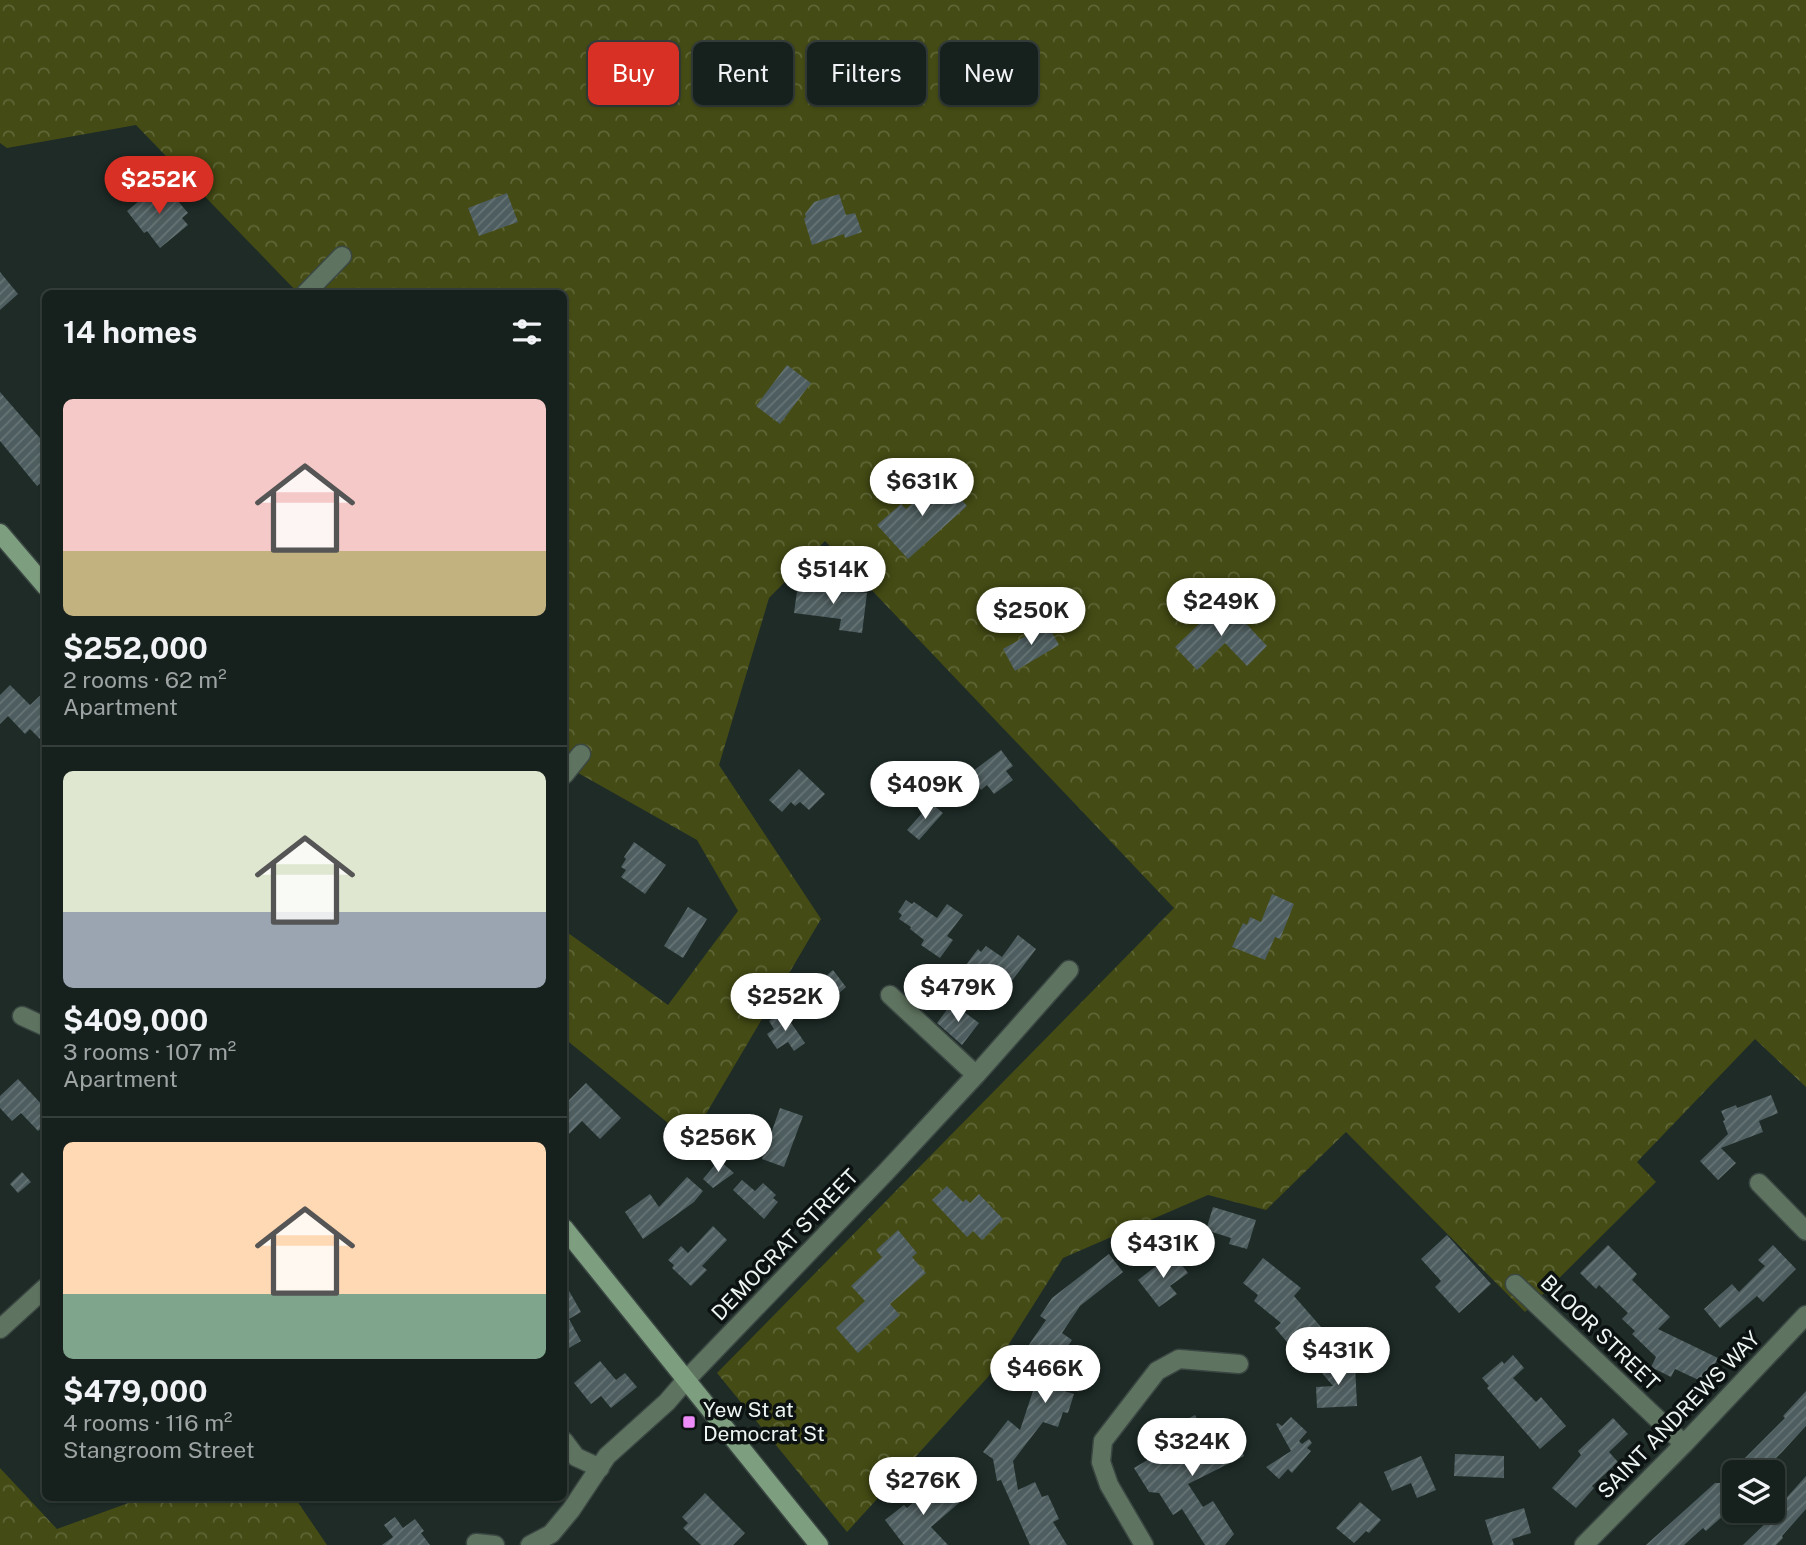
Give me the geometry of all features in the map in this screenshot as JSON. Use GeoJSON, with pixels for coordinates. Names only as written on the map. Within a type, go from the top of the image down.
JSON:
{"type":"FeatureCollection","features":[{"type":"Feature","properties":{"kind":"street"},"geometry":{"type":"LineString","coordinates":[[309,290],[342,256]]}},
{"type":"Feature","properties":{"kind":"street"},"geometry":{"type":"LineString","coordinates":[[0,533],[42,582]]}},
{"type":"Feature","properties":{"kind":"street"},"geometry":{"type":"LineString","coordinates":[[567,771],[581,754]]}},
{"type":"Feature","properties":{"kind":"street","name":"DEMOCRAT STREET"},"geometry":{"type":"LineString","coordinates":[[530,1545],[551,1534],[571,1510],[607,1456],[667,1402],[877,1182],[1069,970]]}},
{"type":"Feature","properties":{"kind":"street"},"geometry":{"type":"LineString","coordinates":[[890,996],[976,1075]]}},
{"type":"Feature","properties":{"kind":"street"},"geometry":{"type":"LineString","coordinates":[[22,1016],[42,1025]]}},
{"type":"Feature","properties":{"kind":"street"},"geometry":{"type":"LineString","coordinates":[[1759,1183],[1806,1231]]}},
{"type":"Feature","properties":{"kind":"street"},"geometry":{"type":"LineString","coordinates":[[567,1232],[820,1545]]}},
{"type":"Feature","properties":{"kind":"street","name":"BLOOR STREET"},"geometry":{"type":"LineString","coordinates":[[1515,1284],[1684,1444]]}},
{"type":"Feature","properties":{"kind":"street"},"geometry":{"type":"LineString","coordinates":[[0,1329],[42,1291]]}},
{"type":"Feature","properties":{"kind":"street","name":"SAINT ANDREWS WAY"},"geometry":{"type":"LineString","coordinates":[[1584,1545],[1806,1315]]}},
{"type":"Feature","properties":{"kind":"street"},"geometry":{"type":"LineString","coordinates":[[1144,1545],[1109,1485],[1101,1462],[1103,1441],[1157,1371],[1167,1365],[1180,1359],[1239,1364]]}},
{"type":"Feature","properties":{"kind":"street"},"geometry":{"type":"LineString","coordinates":[[567,1445],[576,1457],[600,1468]]}},
{"type":"Feature","properties":{"kind":"street"},"geometry":{"type":"LineString","coordinates":[[476,1543],[495,1545]]}},
{"type":"Feature","properties":{"kind":"green space"},"geometry":{"type":"Polygon","coordinates":[[[0,0],[1806,0],[1806,1087],[1755,1039],[1637,1162],[1656,1182],[1525,1312],[1346,1132],[1266,1210],[1208,1195],[1063,1258],[988,1377],[847,1532],[717,1373],[1174,908],[825,541],[769,598],[719,765],[821,919],[690,1141],[567,1040],[567,932],[668,1005],[738,911],[697,840],[567,767],[567,290],[295,290],[136,125],[7,148],[0,143],[0,0]]]}},
{"type":"Feature","properties":{"kind":"green space"},"geometry":{"type":"Polygon","coordinates":[[[0,1468],[57,1529],[134,1501],[297,1501],[327,1545],[0,1545],[0,1468]]]}},
{"type":"Feature","properties":{"kind":"building"},"geometry":{"type":"Polygon","coordinates":[[[157,186],[162,192],[167,188],[188,213],[182,218],[188,225],[160,248],[127,211],[157,186]]]}},
{"type":"Feature","properties":{"kind":"building"},"geometry":{"type":"Polygon","coordinates":[[[507,193],[518,222],[479,236],[468,208],[507,193]]]}},
{"type":"Feature","properties":{"kind":"building"},"geometry":{"type":"Polygon","coordinates":[[[839,194],[846,215],[855,213],[862,232],[845,238],[844,234],[812,245],[805,214],[814,202],[839,194]]]}},
{"type":"Feature","properties":{"kind":"building"},"geometry":{"type":"Polygon","coordinates":[[[0,272],[18,294],[0,310],[0,272]]]}},
{"type":"Feature","properties":{"kind":"building"},"geometry":{"type":"Polygon","coordinates":[[[787,365],[811,383],[780,424],[756,406],[787,365]]]}},
{"type":"Feature","properties":{"kind":"building"},"geometry":{"type":"Polygon","coordinates":[[[0,392],[42,440],[42,482],[37,486],[0,441],[0,392]]]}},
{"type":"Feature","properties":{"kind":"building"},"geometry":{"type":"Polygon","coordinates":[[[942,477],[967,506],[908,559],[877,525],[901,504],[906,509],[942,477]]]}},
{"type":"Feature","properties":{"kind":"building"},"geometry":{"type":"Polygon","coordinates":[[[798,584],[867,593],[862,633],[839,630],[841,619],[794,613],[798,584]]]}},
{"type":"Feature","properties":{"kind":"building"},"geometry":{"type":"Polygon","coordinates":[[[1224,600],[1267,646],[1247,666],[1225,643],[1197,670],[1175,647],[1224,600]]]}},
{"type":"Feature","properties":{"kind":"building"},"geometry":{"type":"Polygon","coordinates":[[[1047,624],[1059,645],[1015,671],[1003,649],[1047,624]]]}},
{"type":"Feature","properties":{"kind":"building"},"geometry":{"type":"Polygon","coordinates":[[[10,685],[30,705],[42,694],[42,741],[30,729],[25,734],[8,716],[0,724],[0,695],[10,685]]]}},
{"type":"Feature","properties":{"kind":"building"},"geometry":{"type":"Polygon","coordinates":[[[1001,750],[1013,766],[1006,771],[1013,780],[994,794],[987,785],[981,790],[969,774],[1001,750]]]}},
{"type":"Feature","properties":{"kind":"building"},"geometry":{"type":"Polygon","coordinates":[[[799,769],[825,794],[809,810],[800,802],[795,806],[791,802],[782,812],[769,800],[799,769]]]}},
{"type":"Feature","properties":{"kind":"building"},"geometry":{"type":"Polygon","coordinates":[[[931,803],[943,813],[919,840],[907,830],[931,803]]]}},
{"type":"Feature","properties":{"kind":"building"},"geometry":{"type":"Polygon","coordinates":[[[634,842],[666,865],[645,894],[621,877],[626,870],[621,867],[626,859],[624,857],[634,842]]]}},
{"type":"Feature","properties":{"kind":"building"},"geometry":{"type":"Polygon","coordinates":[[[1272,894],[1294,904],[1280,939],[1275,937],[1265,960],[1232,947],[1243,923],[1247,925],[1250,917],[1261,922],[1272,894]]]}},
{"type":"Feature","properties":{"kind":"building"},"geometry":{"type":"Polygon","coordinates":[[[906,900],[912,904],[914,902],[937,918],[947,904],[963,915],[947,936],[953,940],[940,958],[921,945],[924,940],[899,919],[902,915],[898,912],[906,900]]]}},
{"type":"Feature","properties":{"kind":"building"},"geometry":{"type":"Polygon","coordinates":[[[688,907],[707,919],[683,958],[664,946],[688,907]]]}},
{"type":"Feature","properties":{"kind":"building"},"geometry":{"type":"Polygon","coordinates":[[[1018,935],[1036,949],[1002,994],[997,990],[991,998],[978,988],[985,979],[966,965],[978,949],[981,952],[986,946],[1002,957],[1018,935]]]}},
{"type":"Feature","properties":{"kind":"building"},"geometry":{"type":"Polygon","coordinates":[[[921,965],[938,978],[926,995],[909,982],[921,965]]]}},
{"type":"Feature","properties":{"kind":"building"},"geometry":{"type":"Polygon","coordinates":[[[833,970],[846,987],[837,995],[840,999],[821,1014],[806,996],[833,970]]]}},
{"type":"Feature","properties":{"kind":"building"},"geometry":{"type":"Polygon","coordinates":[[[952,1003],[979,1023],[962,1045],[937,1023],[952,1003]]]}},
{"type":"Feature","properties":{"kind":"building"},"geometry":{"type":"Polygon","coordinates":[[[783,1011],[805,1043],[794,1051],[788,1042],[777,1049],[767,1034],[774,1029],[769,1021],[783,1011]]]}},
{"type":"Feature","properties":{"kind":"building"},"geometry":{"type":"Polygon","coordinates":[[[18,1079],[42,1105],[42,1128],[38,1131],[21,1113],[12,1121],[0,1108],[0,1096],[18,1079]]]}},
{"type":"Feature","properties":{"kind":"building"},"geometry":{"type":"Polygon","coordinates":[[[586,1083],[621,1118],[600,1139],[582,1121],[567,1136],[567,1102],[586,1083]]]}},
{"type":"Feature","properties":{"kind":"building"},"geometry":{"type":"Polygon","coordinates":[[[1771,1095],[1778,1113],[1759,1121],[1763,1132],[1721,1148],[1736,1163],[1718,1180],[1700,1161],[1728,1134],[1721,1111],[1771,1095]]]}},
{"type":"Feature","properties":{"kind":"building"},"geometry":{"type":"Polygon","coordinates":[[[780,1108],[803,1116],[784,1167],[762,1159],[780,1108]]]}},
{"type":"Feature","properties":{"kind":"building"},"geometry":{"type":"Polygon","coordinates":[[[719,1160],[734,1173],[713,1188],[703,1179],[719,1160]]]}},
{"type":"Feature","properties":{"kind":"building"},"geometry":{"type":"Polygon","coordinates":[[[22,1172],[31,1182],[18,1193],[10,1184],[22,1172]]]}},
{"type":"Feature","properties":{"kind":"building"},"geometry":{"type":"Polygon","coordinates":[[[687,1177],[703,1191],[694,1202],[643,1239],[625,1212],[650,1194],[659,1207],[687,1177]]]}},
{"type":"Feature","properties":{"kind":"building"},"geometry":{"type":"Polygon","coordinates":[[[742,1180],[755,1191],[763,1183],[776,1195],[773,1198],[778,1202],[764,1219],[733,1190],[742,1180]]]}},
{"type":"Feature","properties":{"kind":"building"},"geometry":{"type":"Polygon","coordinates":[[[947,1186],[963,1202],[966,1199],[970,1203],[979,1194],[1003,1219],[982,1240],[973,1231],[967,1237],[932,1200],[947,1186]]]}},
{"type":"Feature","properties":{"kind":"building"},"geometry":{"type":"Polygon","coordinates":[[[1213,1207],[1256,1220],[1247,1249],[1229,1244],[1231,1238],[1206,1230],[1213,1207]]]}},
{"type":"Feature","properties":{"kind":"building"},"geometry":{"type":"Polygon","coordinates":[[[713,1226],[727,1240],[702,1266],[707,1270],[691,1286],[672,1268],[674,1265],[668,1260],[681,1246],[688,1253],[713,1226]]]}},
{"type":"Feature","properties":{"kind":"building"},"geometry":{"type":"Polygon","coordinates":[[[898,1230],[917,1253],[912,1257],[926,1273],[890,1304],[900,1315],[858,1353],[836,1328],[865,1301],[851,1286],[882,1257],[876,1250],[898,1230]]]}},
{"type":"Feature","properties":{"kind":"building"},"geometry":{"type":"Polygon","coordinates":[[[1447,1235],[1491,1284],[1459,1313],[1435,1287],[1441,1281],[1421,1259],[1447,1235]]]}},
{"type":"Feature","properties":{"kind":"building"},"geometry":{"type":"Polygon","coordinates":[[[1608,1245],[1637,1274],[1632,1280],[1670,1317],[1658,1329],[1718,1358],[1705,1383],[1675,1369],[1671,1377],[1651,1367],[1656,1357],[1632,1334],[1635,1331],[1622,1319],[1628,1313],[1599,1285],[1596,1289],[1580,1273],[1608,1245]]]}},
{"type":"Feature","properties":{"kind":"building"},"geometry":{"type":"Polygon","coordinates":[[[1773,1245],[1796,1269],[1763,1302],[1757,1296],[1720,1328],[1704,1309],[1732,1284],[1739,1292],[1765,1266],[1758,1260],[1773,1245]]]}},
{"type":"Feature","properties":{"kind":"building"},"geometry":{"type":"Polygon","coordinates":[[[1173,1253],[1188,1273],[1170,1286],[1177,1294],[1159,1307],[1138,1280],[1173,1253]]]}},
{"type":"Feature","properties":{"kind":"building"},"geometry":{"type":"Polygon","coordinates":[[[1109,1254],[1123,1272],[1080,1306],[1062,1333],[1072,1340],[1042,1384],[1074,1394],[1068,1413],[1063,1412],[1058,1427],[1043,1422],[1013,1461],[1018,1490],[1035,1482],[1042,1497],[1048,1495],[1059,1519],[1053,1522],[1067,1545],[1030,1545],[1001,1480],[997,1481],[993,1459],[983,1452],[1008,1420],[1020,1430],[1043,1361],[1026,1349],[1046,1320],[1040,1316],[1052,1298],[1109,1254]]]}},
{"type":"Feature","properties":{"kind":"building"},"geometry":{"type":"Polygon","coordinates":[[[1263,1258],[1301,1288],[1294,1296],[1335,1343],[1312,1362],[1292,1338],[1287,1342],[1275,1328],[1281,1323],[1254,1301],[1258,1295],[1243,1283],[1263,1258]]]}},
{"type":"Feature","properties":{"kind":"building"},"geometry":{"type":"Polygon","coordinates":[[[567,1287],[581,1312],[569,1319],[581,1341],[567,1349],[567,1287]]]}},
{"type":"Feature","properties":{"kind":"building"},"geometry":{"type":"Polygon","coordinates":[[[1513,1355],[1524,1368],[1513,1378],[1536,1402],[1541,1397],[1566,1426],[1540,1449],[1487,1388],[1489,1386],[1482,1378],[1513,1355]]]}},
{"type":"Feature","properties":{"kind":"building"},"geometry":{"type":"Polygon","coordinates":[[[600,1361],[616,1380],[625,1373],[637,1387],[611,1408],[601,1396],[591,1404],[574,1383],[600,1361]]]}},
{"type":"Feature","properties":{"kind":"building"},"geometry":{"type":"Polygon","coordinates":[[[1355,1364],[1357,1406],[1317,1408],[1316,1387],[1333,1386],[1316,1366],[1355,1364]]]}},
{"type":"Feature","properties":{"kind":"building"},"geometry":{"type":"Polygon","coordinates":[[[1806,1391],[1806,1426],[1774,1460],[1743,1460],[1785,1418],[1783,1416],[1806,1391]]]}},
{"type":"Feature","properties":{"kind":"building"},"geometry":{"type":"Polygon","coordinates":[[[1195,1415],[1206,1437],[1219,1442],[1234,1434],[1244,1456],[1188,1484],[1203,1507],[1213,1501],[1234,1534],[1225,1545],[1205,1545],[1182,1509],[1173,1515],[1159,1493],[1149,1492],[1134,1468],[1181,1440],[1174,1426],[1195,1415]]]}},
{"type":"Feature","properties":{"kind":"building"},"geometry":{"type":"Polygon","coordinates":[[[1291,1417],[1307,1432],[1299,1441],[1302,1444],[1309,1439],[1312,1443],[1307,1448],[1311,1451],[1292,1473],[1288,1469],[1279,1479],[1266,1467],[1291,1451],[1276,1424],[1282,1426],[1291,1417]]]}},
{"type":"Feature","properties":{"kind":"building"},"geometry":{"type":"Polygon","coordinates":[[[1613,1418],[1628,1434],[1609,1452],[1618,1462],[1592,1486],[1594,1488],[1576,1508],[1552,1488],[1581,1455],[1578,1451],[1613,1418]]]}},
{"type":"Feature","properties":{"kind":"building"},"geometry":{"type":"Polygon","coordinates":[[[1455,1454],[1504,1456],[1504,1478],[1454,1476],[1455,1454]]]}},
{"type":"Feature","properties":{"kind":"building"},"geometry":{"type":"Polygon","coordinates":[[[1421,1456],[1436,1490],[1417,1498],[1411,1483],[1392,1491],[1384,1472],[1421,1456]]]}},
{"type":"Feature","properties":{"kind":"building"},"geometry":{"type":"Polygon","coordinates":[[[1806,1476],[1806,1509],[1783,1538],[1776,1545],[1743,1545],[1766,1523],[1785,1523],[1785,1499],[1806,1476]]]}},
{"type":"Feature","properties":{"kind":"building"},"geometry":{"type":"Polygon","coordinates":[[[940,1480],[959,1503],[931,1527],[948,1545],[904,1545],[885,1520],[904,1505],[907,1508],[940,1480]]]}},
{"type":"Feature","properties":{"kind":"building"},"geometry":{"type":"Polygon","coordinates":[[[1715,1483],[1722,1485],[1722,1517],[1706,1531],[1703,1528],[1684,1545],[1646,1545],[1715,1483]]]}},
{"type":"Feature","properties":{"kind":"building"},"geometry":{"type":"Polygon","coordinates":[[[705,1493],[745,1533],[733,1545],[701,1545],[683,1528],[688,1523],[682,1517],[705,1493]]]}},
{"type":"Feature","properties":{"kind":"building"},"geometry":{"type":"Polygon","coordinates":[[[1360,1502],[1381,1520],[1369,1533],[1366,1531],[1354,1543],[1336,1528],[1360,1502]]]}},
{"type":"Feature","properties":{"kind":"building"},"geometry":{"type":"Polygon","coordinates":[[[1524,1508],[1531,1533],[1512,1539],[1514,1545],[1493,1545],[1485,1520],[1524,1508]]]}},
{"type":"Feature","properties":{"kind":"building"},"geometry":{"type":"Polygon","coordinates":[[[395,1517],[403,1528],[415,1519],[430,1545],[382,1545],[393,1537],[384,1525],[395,1517]]]}},
{"type":"Feature","properties":{"kind":"place","name":"Yew St at Democrat St"},"geometry":{"type":"Point","coordinates":[689,1422]}}]}
